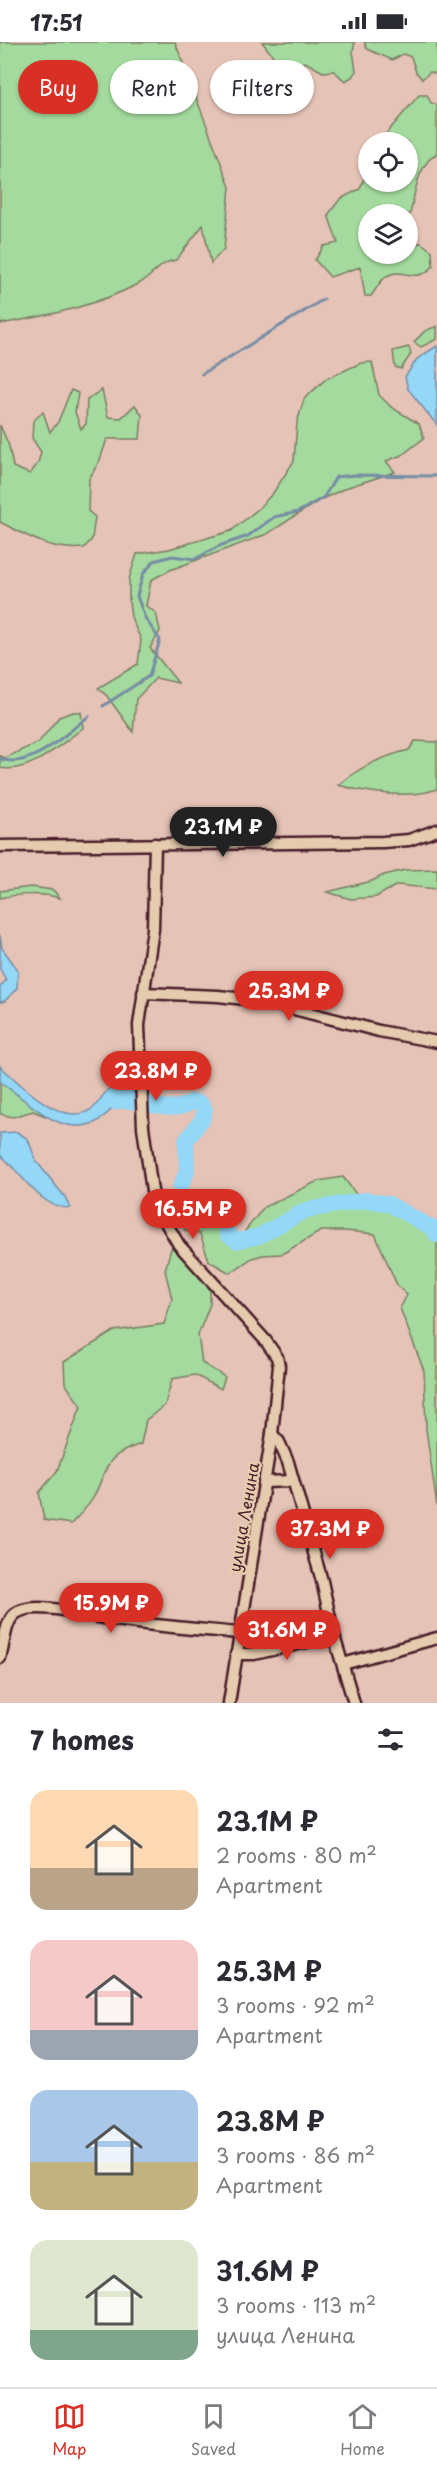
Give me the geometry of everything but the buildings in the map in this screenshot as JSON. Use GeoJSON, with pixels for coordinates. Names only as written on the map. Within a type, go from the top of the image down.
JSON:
{"type":"FeatureCollection","features":[{"type":"Feature","properties":{"kind":"street"},"geometry":{"type":"LineString","coordinates":[[0,846],[383,842],[409,840],[437,830]]}},
{"type":"Feature","properties":{"kind":"street","name":"улица Ленина"},"geometry":{"type":"LineString","coordinates":[[155,844],[153,929],[139,1025],[143,1127],[152,1191],[168,1228],[180,1245],[220,1293],[265,1340],[277,1357],[279,1366],[272,1434],[229,1703]]}},
{"type":"Feature","properties":{"kind":"street"},"geometry":{"type":"LineString","coordinates":[[142,993],[218,996],[263,1001],[379,1031],[437,1042]]}},
{"type":"Feature","properties":{"kind":"street"},"geometry":{"type":"LineString","coordinates":[[272,1434],[282,1447],[293,1481],[354,1703]]}},
{"type":"Feature","properties":{"kind":"street"},"geometry":{"type":"LineString","coordinates":[[264,1482],[293,1481]]}},
{"type":"Feature","properties":{"kind":"street"},"geometry":{"type":"LineString","coordinates":[[0,1658],[12,1617],[19,1611],[30,1609],[60,1610],[109,1619],[239,1633]]}},
{"type":"Feature","properties":{"kind":"street"},"geometry":{"type":"LineString","coordinates":[[236,1654],[254,1654],[334,1636]]}},
{"type":"Feature","properties":{"kind":"street"},"geometry":{"type":"LineString","coordinates":[[343,1664],[437,1638]]}},
{"type":"Feature","properties":{"kind":"green space"},"geometry":{"type":"Polygon","coordinates":[[[0,42],[175,42],[182,60],[110,60],[110,114],[198,114],[198,103],[230,187],[224,249],[211,263],[203,225],[176,260],[170,261],[148,278],[122,292],[53,314],[0,324],[0,42]]]}},
{"type":"Feature","properties":{"kind":"green space"},"geometry":{"type":"Polygon","coordinates":[[[262,42],[355,42],[353,51],[356,71],[345,81],[334,71],[323,72],[314,67],[314,60],[276,60],[262,42]]]}},
{"type":"Feature","properties":{"kind":"green space"},"geometry":{"type":"Polygon","coordinates":[[[364,42],[437,42],[437,74],[430,72],[422,79],[416,72],[411,57],[403,54],[392,60],[367,49],[364,42]]]}},
{"type":"Feature","properties":{"kind":"green space"},"geometry":{"type":"Polygon","coordinates":[[[419,95],[427,95],[431,103],[437,105],[437,153],[424,166],[418,181],[418,132],[388,132],[419,95]]]}},
{"type":"Feature","properties":{"kind":"green space"},"geometry":{"type":"Polygon","coordinates":[[[358,190],[358,192],[415,192],[412,204],[358,204],[358,264],[418,264],[418,243],[421,243],[432,251],[433,266],[421,275],[399,273],[387,276],[371,296],[365,296],[360,267],[330,277],[315,260],[324,246],[338,243],[328,215],[340,199],[358,190]]]}},
{"type":"Feature","properties":{"kind":"green space"},"geometry":{"type":"Polygon","coordinates":[[[437,326],[437,339],[421,347],[414,342],[425,331],[437,326]]]}},
{"type":"Feature","properties":{"kind":"green space"},"geometry":{"type":"Polygon","coordinates":[[[409,347],[411,354],[401,369],[395,367],[393,351],[409,347]]]}},
{"type":"Feature","properties":{"kind":"green space"},"geometry":{"type":"Polygon","coordinates":[[[372,362],[379,395],[391,407],[419,424],[424,438],[402,455],[386,461],[395,472],[348,487],[320,500],[267,534],[170,570],[151,580],[146,606],[156,613],[160,631],[150,648],[178,683],[156,678],[136,699],[133,732],[107,696],[98,688],[138,664],[141,640],[131,617],[129,602],[129,579],[137,554],[169,549],[231,531],[258,509],[273,493],[294,461],[297,423],[304,399],[326,379],[361,363],[372,362]]]}},
{"type":"Feature","properties":{"kind":"green space"},"geometry":{"type":"Polygon","coordinates":[[[71,390],[78,393],[75,412],[81,429],[86,424],[87,399],[102,390],[108,417],[121,418],[135,405],[142,415],[140,439],[107,439],[100,460],[89,479],[88,511],[95,517],[92,539],[84,548],[50,545],[0,522],[0,425],[9,446],[13,467],[30,474],[38,463],[41,452],[32,438],[33,421],[43,412],[50,432],[58,422],[71,390]]]}},
{"type":"Feature","properties":{"kind":"green space"},"geometry":{"type":"Polygon","coordinates":[[[81,712],[83,728],[65,742],[44,757],[22,767],[0,768],[0,756],[5,758],[39,742],[59,717],[81,712]]]}},
{"type":"Feature","properties":{"kind":"green space"},"geometry":{"type":"Polygon","coordinates":[[[415,741],[437,742],[437,789],[414,794],[388,794],[338,785],[371,763],[409,750],[415,741]]]}},
{"type":"Feature","properties":{"kind":"green space"},"geometry":{"type":"Polygon","coordinates":[[[437,869],[437,889],[397,885],[376,897],[351,899],[327,892],[405,870],[437,869]]]}},
{"type":"Feature","properties":{"kind":"green space"},"geometry":{"type":"Polygon","coordinates":[[[31,887],[53,890],[60,898],[30,895],[0,898],[0,891],[31,887]]]}},
{"type":"Feature","properties":{"kind":"green space"},"geometry":{"type":"Polygon","coordinates":[[[0,1082],[16,1086],[60,1117],[48,1117],[33,1111],[13,1117],[0,1114],[0,1082]]]}},
{"type":"Feature","properties":{"kind":"green space"},"geometry":{"type":"Polygon","coordinates":[[[343,1177],[356,1194],[367,1200],[389,1204],[432,1228],[437,1235],[437,1506],[426,1429],[424,1371],[400,1308],[407,1295],[397,1285],[375,1234],[321,1231],[282,1254],[252,1258],[230,1273],[209,1261],[200,1234],[185,1230],[177,1215],[183,1196],[217,1213],[225,1225],[227,1234],[237,1241],[264,1207],[318,1181],[343,1177]]]}},
{"type":"Feature","properties":{"kind":"green space"},"geometry":{"type":"Polygon","coordinates":[[[172,1245],[210,1287],[210,1304],[198,1335],[202,1363],[225,1377],[221,1389],[195,1375],[172,1379],[165,1405],[146,1420],[141,1444],[119,1454],[108,1464],[93,1498],[83,1511],[71,1524],[44,1520],[39,1493],[57,1471],[81,1406],[65,1383],[64,1362],[114,1331],[164,1324],[172,1299],[165,1270],[172,1245]]]}},
{"type":"Feature","properties":{"kind":"water"},"geometry":{"type":"Polygon","coordinates":[[[437,346],[437,425],[408,389],[405,377],[417,359],[437,346]]]}},
{"type":"Feature","properties":{"kind":"water"},"geometry":{"type":"Polygon","coordinates":[[[0,935],[2,948],[18,970],[17,988],[5,1001],[0,1002],[0,987],[6,980],[0,969],[0,935]]]}},
{"type":"Feature","properties":{"kind":"water"},"geometry":{"type":"Polygon","coordinates":[[[0,1066],[44,1103],[70,1114],[83,1113],[94,1107],[109,1089],[120,1087],[133,1090],[135,1103],[121,1101],[96,1122],[82,1126],[69,1125],[44,1115],[0,1082],[0,1066]]]}},
{"type":"Feature","properties":{"kind":"water"},"geometry":{"type":"Polygon","coordinates":[[[17,1132],[28,1139],[36,1161],[65,1197],[70,1208],[49,1202],[40,1196],[0,1155],[0,1133],[17,1132]]]}},
{"type":"Feature","properties":{"kind":"waterway"},"geometry":{"type":"LineString","coordinates":[[202,374],[324,299]]}},
{"type":"Feature","properties":{"kind":"waterway"},"geometry":{"type":"LineString","coordinates":[[103,706],[149,676],[160,640],[145,618],[137,596],[143,574],[154,561],[172,556],[195,559],[219,546],[248,536],[274,517],[298,512],[324,497],[336,477],[354,475],[437,476]]}},
{"type":"Feature","properties":{"kind":"waterway"},"geometry":{"type":"LineString","coordinates":[[0,759],[12,761],[36,755],[89,716]]}},
{"type":"Feature","properties":{"kind":"waterway"},"geometry":{"type":"LineString","coordinates":[[114,1102],[134,1101],[173,1108],[192,1102],[200,1103],[205,1109],[203,1118],[186,1141],[187,1171],[180,1188],[183,1196],[217,1213],[225,1225],[227,1234],[237,1241],[259,1236],[306,1210],[367,1200],[389,1204],[432,1228],[437,1235]]}}]}
